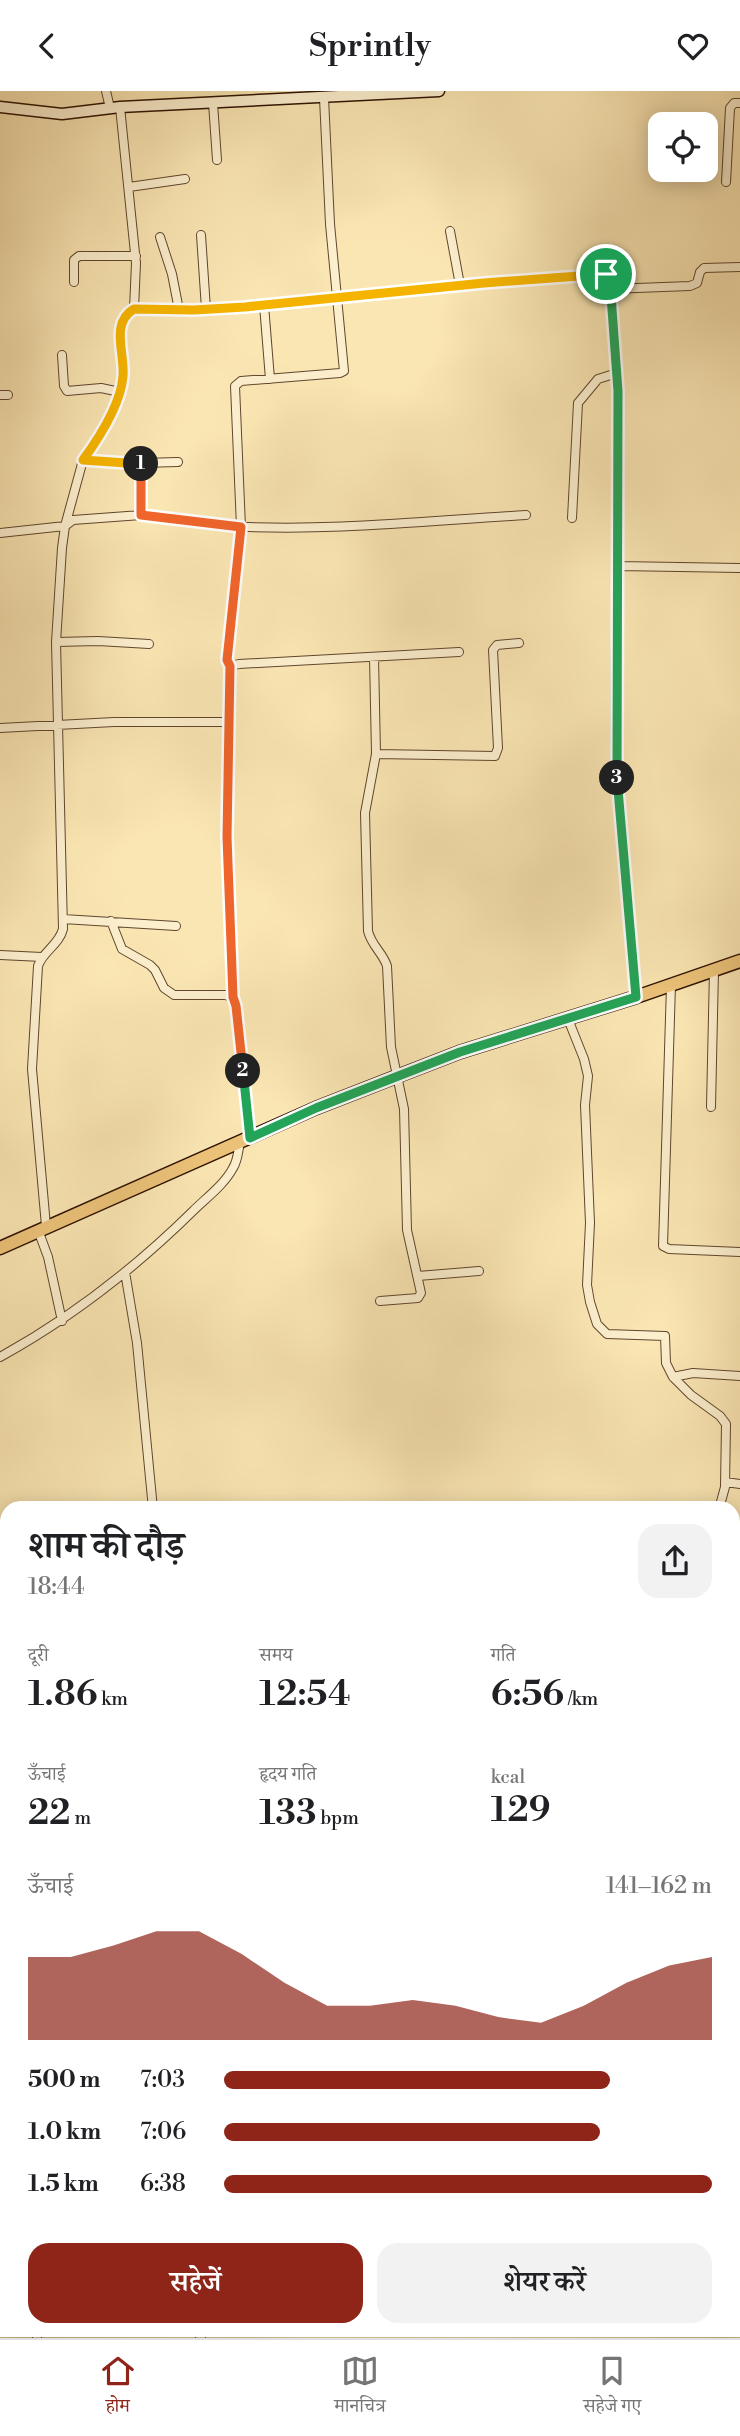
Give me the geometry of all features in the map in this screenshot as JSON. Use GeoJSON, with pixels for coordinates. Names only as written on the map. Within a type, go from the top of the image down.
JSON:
{"type":"FeatureCollection","features":[{"type":"Feature","properties":{"kind":"main road"},"geometry":{"type":"LineString","coordinates":[[0,1248],[316,1108],[398,1076],[460,1052],[740,961]]}},
{"type":"Feature","properties":{"kind":"street"},"geometry":{"type":"LineString","coordinates":[[106,91],[115,107],[128,187],[136,256],[134,309]]}},
{"type":"Feature","properties":{"kind":"street"},"geometry":{"type":"LineString","coordinates":[[0,107],[62,114],[115,107],[213,103],[262,96],[324,98],[355,94],[439,91]]}},
{"type":"Feature","properties":{"kind":"street"},"geometry":{"type":"LineString","coordinates":[[0,1357],[62,1321],[125,1272],[180,1224],[225,1180],[245,1140],[236,1006],[233,997],[227,837],[230,666],[227,660],[241,527],[235,386],[241,381],[342,373],[338,297],[330,224],[324,98]]}},
{"type":"Feature","properties":{"kind":"street"},"geometry":{"type":"LineString","coordinates":[[213,103],[217,160]]}},
{"type":"Feature","properties":{"kind":"street"},"geometry":{"type":"LineString","coordinates":[[726,182],[730,108],[734,103],[740,103]]}},
{"type":"Feature","properties":{"kind":"street"},"geometry":{"type":"LineString","coordinates":[[128,187],[185,179]]}},
{"type":"Feature","properties":{"kind":"street"},"geometry":{"type":"LineString","coordinates":[[450,231],[460,285]]}},
{"type":"Feature","properties":{"kind":"street"},"geometry":{"type":"LineString","coordinates":[[201,235],[206,309]]}},
{"type":"Feature","properties":{"kind":"street"},"geometry":{"type":"LineString","coordinates":[[160,237],[172,274],[178,310]]}},
{"type":"Feature","properties":{"kind":"street"},"geometry":{"type":"LineString","coordinates":[[74,282],[74,260],[79,256],[136,256]]}},
{"type":"Feature","properties":{"kind":"street"},"geometry":{"type":"LineString","coordinates":[[610,289],[690,286],[697,283],[704,268],[740,267]]}},
{"type":"Feature","properties":{"kind":"street"},"geometry":{"type":"LineString","coordinates":[[62,1321],[42,1228],[32,1069],[38,966],[42,957],[59,941],[64,929],[57,607],[65,526],[83,460],[117,403],[123,374],[121,330],[126,314],[134,309],[206,309],[601,273],[608,277],[617,373],[615,756],[636,997]]}},
{"type":"Feature","properties":{"kind":"street"},"geometry":{"type":"LineString","coordinates":[[264,305],[270,379]]}},
{"type":"Feature","properties":{"kind":"street"},"geometry":{"type":"LineString","coordinates":[[62,355],[64,386],[67,391],[101,388],[120,392]]}},
{"type":"Feature","properties":{"kind":"street"},"geometry":{"type":"LineString","coordinates":[[572,518],[578,403],[598,379],[617,373]]}},
{"type":"Feature","properties":{"kind":"street"},"geometry":{"type":"LineString","coordinates":[[83,460],[178,462]]}},
{"type":"Feature","properties":{"kind":"street"},"geometry":{"type":"LineString","coordinates":[[141,463],[141,515]]}},
{"type":"Feature","properties":{"kind":"street"},"geometry":{"type":"LineString","coordinates":[[0,533],[65,526],[74,520],[141,515],[241,527],[338,526],[526,515]]}},
{"type":"Feature","properties":{"kind":"street"},"geometry":{"type":"LineString","coordinates":[[618,566],[740,568]]}},
{"type":"Feature","properties":{"kind":"street"},"geometry":{"type":"LineString","coordinates":[[56,642],[149,644]]}},
{"type":"Feature","properties":{"kind":"street"},"geometry":{"type":"LineString","coordinates":[[376,754],[495,756],[498,748],[494,650],[497,645],[519,643]]}},
{"type":"Feature","properties":{"kind":"street"},"geometry":{"type":"LineString","coordinates":[[230,666],[458,652]]}},
{"type":"Feature","properties":{"kind":"street"},"geometry":{"type":"LineString","coordinates":[[374,657],[376,754],[365,813],[368,931],[387,966],[391,1047],[404,1109],[407,1230],[421,1293],[418,1298],[380,1301]]}},
{"type":"Feature","properties":{"kind":"street"},"geometry":{"type":"LineString","coordinates":[[0,728],[58,724],[229,722]]}},
{"type":"Feature","properties":{"kind":"street"},"geometry":{"type":"LineString","coordinates":[[63,919],[176,926]]}},
{"type":"Feature","properties":{"kind":"street"},"geometry":{"type":"LineString","coordinates":[[111,921],[118,944],[155,970],[168,993],[233,997]]}},
{"type":"Feature","properties":{"kind":"street"},"geometry":{"type":"LineString","coordinates":[[0,955],[42,957]]}},
{"type":"Feature","properties":{"kind":"street"},"geometry":{"type":"LineString","coordinates":[[710,1107],[715,970]]}},
{"type":"Feature","properties":{"kind":"street"},"geometry":{"type":"LineString","coordinates":[[671,985],[663,1246],[669,1249],[740,1252]]}},
{"type":"Feature","properties":{"kind":"street"},"geometry":{"type":"LineString","coordinates":[[568,1019],[584,1059],[587,1076],[585,1105],[590,1223],[587,1278],[590,1302],[597,1324],[607,1334],[665,1336],[666,1363],[673,1377],[691,1395],[724,1420],[727,1429],[726,1482],[721,1501]]}},
{"type":"Feature","properties":{"kind":"street"},"geometry":{"type":"LineString","coordinates":[[418,1276],[480,1271]]}},
{"type":"Feature","properties":{"kind":"street"},"geometry":{"type":"LineString","coordinates":[[125,1272],[137,1343],[152,1501]]}},
{"type":"Feature","properties":{"kind":"street"},"geometry":{"type":"LineString","coordinates":[[673,1377],[693,1373],[740,1375]]}},
{"type":"Feature","properties":{"kind":"street"},"geometry":{"type":"LineString","coordinates":[[726,1482],[740,1484]]}},
{"type":"Feature","properties":{"kind":"route"},"geometry":{"type":"LineString","coordinates":[[606,274],[610,282],[619,427],[615,756],[636,997],[460,1052],[316,1108],[250,1138],[233,997],[227,837],[230,666],[227,660],[241,527],[141,515],[141,463],[83,460],[117,403],[123,374],[120,346],[123,319],[134,309],[245,307],[460,285],[606,274]]}}]}
